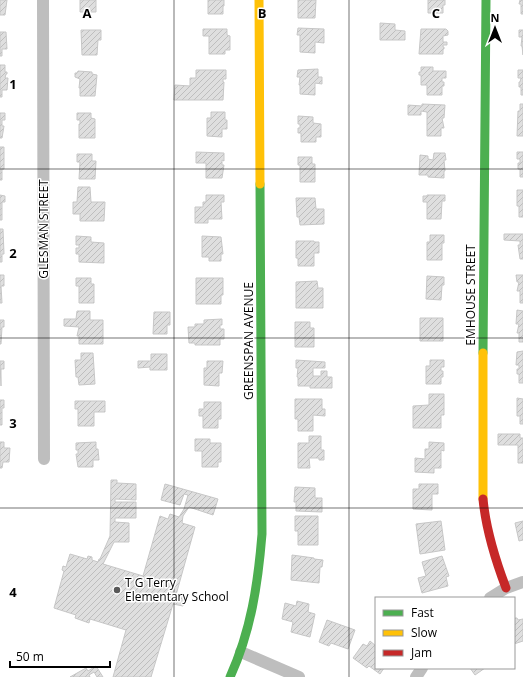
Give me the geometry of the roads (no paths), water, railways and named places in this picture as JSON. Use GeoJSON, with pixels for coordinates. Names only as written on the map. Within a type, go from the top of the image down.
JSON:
{"type":"FeatureCollection","features":[{"type":"Feature","properties":{"kind":"street","name":"GLESMAN STREET"},"geometry":{"type":"LineString","coordinates":[[43,0],[44,459]]}},
{"type":"Feature","properties":{"kind":"street","name":"GREENSPAN AVENUE"},"geometry":{"type":"LineString","coordinates":[[230,677],[241,652],[255,603],[262,534],[259,0]]}},
{"type":"Feature","properties":{"kind":"street","name":"EMHOUSE STREET"},"geometry":{"type":"LineString","coordinates":[[486,0],[482,474],[483,503],[490,539],[506,588]]}},
{"type":"Feature","properties":{"kind":"street"},"geometry":{"type":"LineString","coordinates":[[492,597],[506,588],[523,582]]}},
{"type":"Feature","properties":{"kind":"street"},"geometry":{"type":"LineString","coordinates":[[241,652],[299,677]]}},
{"type":"Feature","properties":{"kind":"place","name":"T G Terry Elementary School"},"geometry":{"type":"Point","coordinates":[117,590]}}]}
